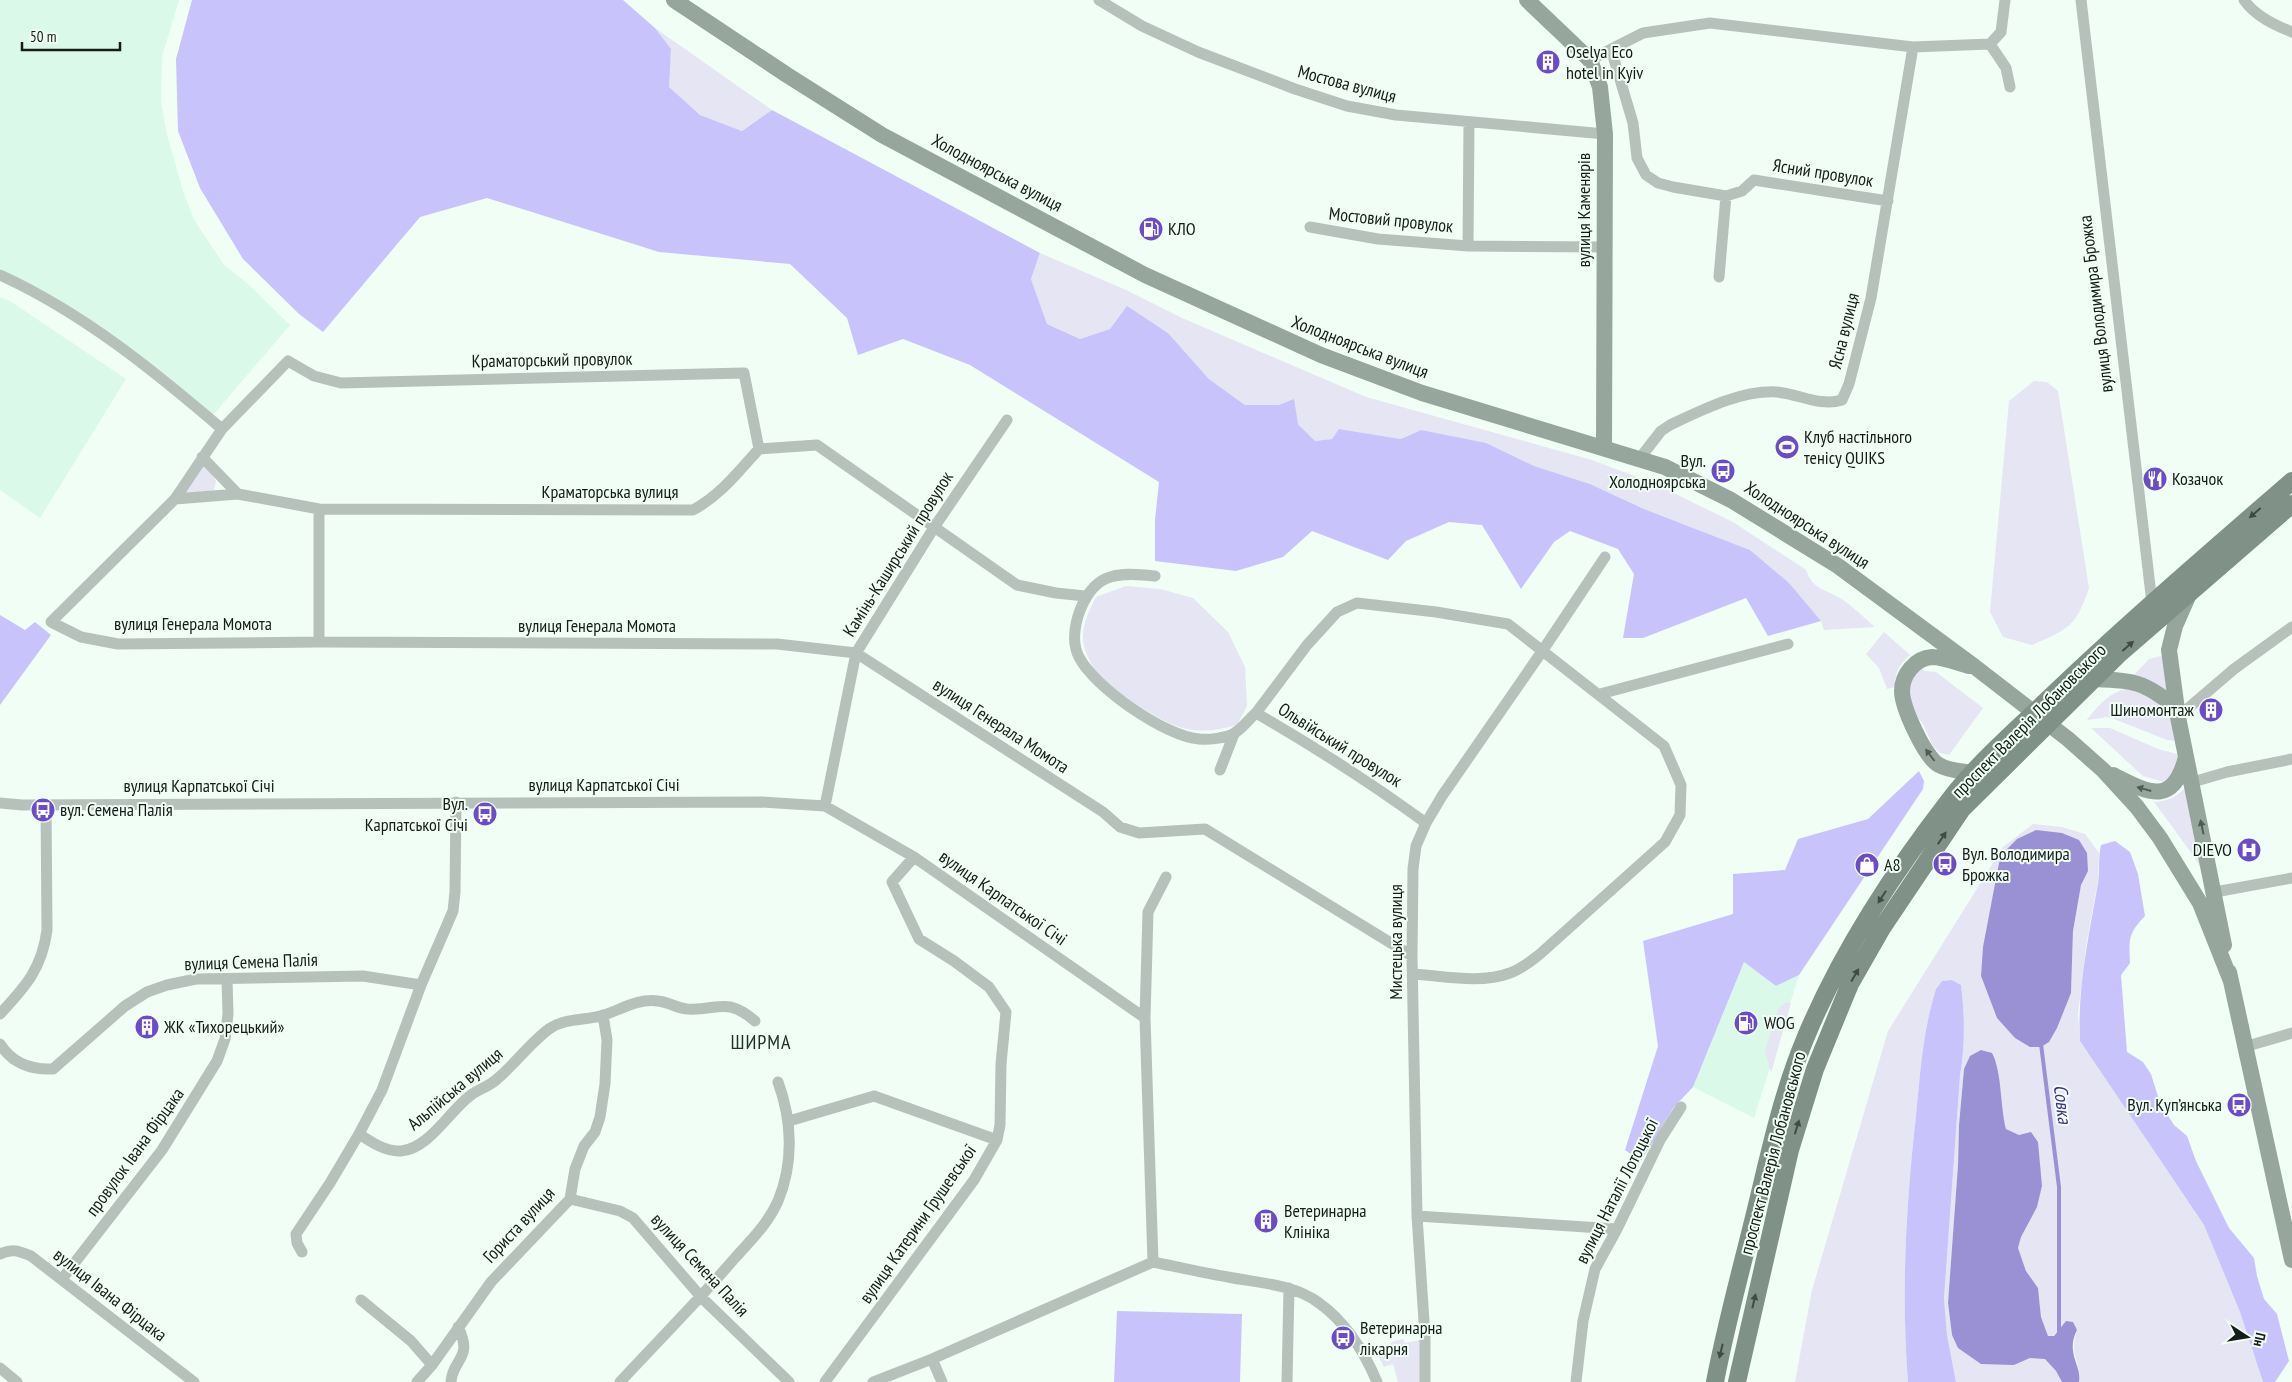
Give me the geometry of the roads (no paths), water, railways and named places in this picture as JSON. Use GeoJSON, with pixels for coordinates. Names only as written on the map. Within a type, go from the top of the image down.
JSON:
{"type":"FeatureCollection","features":[{"type":"Feature","properties":{"kind":"main road","name":"Холодноярська вулиця"},"geometry":{"type":"LineString","coordinates":[[674,0],[786,75],[882,135],[1145,275],[1321,355],[1404,386],[1640,458],[1665,467],[1731,500],[1830,561],[1975,667],[2034,713]]}},
{"type":"Feature","properties":{"kind":"main road","name":"вулиця Каменярів"},"geometry":{"type":"LineString","coordinates":[[1527,0],[1590,60],[1600,87],[1605,134],[1604,448]]}},
{"type":"Feature","properties":{"kind":"main road","name":"проспект Валерія Лобановського"},"geometry":{"type":"LineString","coordinates":[[1715,1382],[1783,1102],[1804,1040],[1845,956],[1876,906],[1951,798],[1973,773],[2152,602],[2292,481]]}},
{"type":"Feature","properties":{"kind":"main road","name":"проспект Валерія Лобановського"},"geometry":{"type":"LineString","coordinates":[[1737,1382],[1790,1150],[1815,1069],[1850,984],[1882,928],[1962,809],[2093,679],[2292,504]]}},
{"type":"Feature","properties":{"kind":"main road"},"geometry":{"type":"LineString","coordinates":[[2190,592],[2175,626],[2169,650],[2178,712],[2215,892],[2244,1047],[2292,1260]]}},
{"type":"Feature","properties":{"kind":"main road"},"geometry":{"type":"LineString","coordinates":[[1973,773],[1938,765],[1927,751],[1918,734],[1902,693],[1903,678],[1919,660],[1932,657],[1975,667]]}},
{"type":"Feature","properties":{"kind":"main road"},"geometry":{"type":"LineString","coordinates":[[2093,679],[2140,683],[2154,690],[2178,712]]}},
{"type":"Feature","properties":{"kind":"main road"},"geometry":{"type":"LineString","coordinates":[[2034,713],[2103,770],[2143,815],[2200,903],[2231,981]]}},
{"type":"Feature","properties":{"kind":"main road"},"geometry":{"type":"LineString","coordinates":[[2103,770],[2142,790],[2156,792],[2171,788],[2182,774],[2187,754]]}},
{"type":"Feature","properties":{"kind":"street","name":"Мостова вулиця"},"geometry":{"type":"LineString","coordinates":[[1099,0],[1142,26],[1180,44],[1295,89],[1347,106],[1396,115],[1605,134]]}},
{"type":"Feature","properties":{"kind":"street"},"geometry":{"type":"LineString","coordinates":[[1590,60],[1643,33],[1710,23],[1914,48],[1990,44],[2001,32],[2005,0]]}},
{"type":"Feature","properties":{"kind":"street","name":"вулиця Володимира Брожка"},"geometry":{"type":"LineString","coordinates":[[2081,0],[2152,602]]}},
{"type":"Feature","properties":{"kind":"street"},"geometry":{"type":"LineString","coordinates":[[2244,0],[2250,9],[2276,26],[2292,32]]}},
{"type":"Feature","properties":{"kind":"street"},"geometry":{"type":"LineString","coordinates":[[1990,44],[2006,68],[2010,87]]}},
{"type":"Feature","properties":{"kind":"street","name":"Ясна вулиця"},"geometry":{"type":"LineString","coordinates":[[1640,458],[1661,431],[1670,425],[1734,399],[1757,392],[1778,392],[1826,402],[1842,400],[1849,384],[1871,298],[1914,48]]}},
{"type":"Feature","properties":{"kind":"street"},"geometry":{"type":"LineString","coordinates":[[1611,49],[1633,123],[1637,158],[1646,175],[1658,183],[1673,188],[1726,196],[1719,277]]}},
{"type":"Feature","properties":{"kind":"street","name":"Мостовий провулок"},"geometry":{"type":"LineString","coordinates":[[1468,246],[1469,122]]}},
{"type":"Feature","properties":{"kind":"street","name":"Ясний провулок"},"geometry":{"type":"LineString","coordinates":[[1726,196],[1742,190],[1754,180],[1888,201]]}},
{"type":"Feature","properties":{"kind":"street","name":"Мостовий провулок"},"geometry":{"type":"LineString","coordinates":[[1310,228],[1378,239],[1468,246],[1604,247]]}},
{"type":"Feature","properties":{"kind":"street"},"geometry":{"type":"LineString","coordinates":[[0,275],[36,291],[104,334],[222,428]]}},
{"type":"Feature","properties":{"kind":"street","name":"вулиця Генерала Момота"},"geometry":{"type":"LineString","coordinates":[[288,361],[222,428],[175,499],[51,622],[81,637],[118,644],[319,642],[777,644],[856,653],[1103,812],[1120,827],[1139,833],[1205,829],[1412,956]]}},
{"type":"Feature","properties":{"kind":"street","name":"Краматорський провулок"},"geometry":{"type":"LineString","coordinates":[[288,361],[314,376],[340,383],[744,373],[759,449]]}},
{"type":"Feature","properties":{"kind":"street","name":"Камінь-Каширський провулок"},"geometry":{"type":"LineString","coordinates":[[825,806],[856,653],[935,526],[1007,420]]}},
{"type":"Feature","properties":{"kind":"street"},"geometry":{"type":"LineString","coordinates":[[759,449],[817,445],[1017,585],[1056,593],[1085,596]]}},
{"type":"Feature","properties":{"kind":"street","name":"Краматорська вулиця"},"geometry":{"type":"LineString","coordinates":[[175,499],[238,494],[319,509],[693,510],[709,502],[728,485],[759,449]]}},
{"type":"Feature","properties":{"kind":"street"},"geometry":{"type":"LineString","coordinates":[[202,457],[238,494]]}},
{"type":"Feature","properties":{"kind":"street"},"geometry":{"type":"LineString","coordinates":[[319,509],[319,642]]}},
{"type":"Feature","properties":{"kind":"street","name":"Мистецька вулиця"},"geometry":{"type":"LineString","coordinates":[[1425,1382],[1425,1336],[1417,1216],[1412,956],[1413,869],[1416,846],[1442,796],[1605,557]]}},
{"type":"Feature","properties":{"kind":"street"},"geometry":{"type":"LineString","coordinates":[[1155,576],[1134,573],[1116,575],[1100,580],[1085,596],[1074,628],[1074,643],[1079,657],[1096,682],[1166,729],[1198,739],[1234,734],[1220,770]]}},
{"type":"Feature","properties":{"kind":"street"},"geometry":{"type":"LineString","coordinates":[[1256,713],[1308,644],[1337,612],[1357,603],[1436,612],[1508,624],[1600,694],[1664,746],[1674,765],[1681,786],[1680,815],[1665,842],[1540,954],[1509,974],[1475,979],[1413,974]]}},
{"type":"Feature","properties":{"kind":"street"},"geometry":{"type":"LineString","coordinates":[[2178,712],[2292,627]]}},
{"type":"Feature","properties":{"kind":"street"},"geometry":{"type":"LineString","coordinates":[[1600,694],[1788,644]]}},
{"type":"Feature","properties":{"kind":"street","name":"Ольвійський провулок"},"geometry":{"type":"LineString","coordinates":[[1234,734],[1256,713],[1372,783],[1426,824]]}},
{"type":"Feature","properties":{"kind":"street"},"geometry":{"type":"LineString","coordinates":[[2193,782],[2227,772],[2292,759]]}},
{"type":"Feature","properties":{"kind":"street"},"geometry":{"type":"LineString","coordinates":[[302,1252],[296,1243],[296,1234],[330,1183],[382,1090],[421,985],[453,911],[456,802]]}},
{"type":"Feature","properties":{"kind":"street","name":"вулиця Карпатської Січі"},"geometry":{"type":"LineString","coordinates":[[0,803],[762,802],[825,806],[914,857],[1145,1018]]}},
{"type":"Feature","properties":{"kind":"street"},"geometry":{"type":"LineString","coordinates":[[0,1014],[27,985],[44,950],[47,921],[46,804]]}},
{"type":"Feature","properties":{"kind":"street","name":"вулиця Катерини Грушевської"},"geometry":{"type":"LineString","coordinates":[[825,1382],[974,1180],[997,1140],[1000,1125],[1001,1064],[1006,1012],[989,987],[954,961],[919,939],[892,882],[914,857]]}},
{"type":"Feature","properties":{"kind":"street"},"geometry":{"type":"LineString","coordinates":[[1153,1262],[1145,1018],[1148,912],[1166,877]]}},
{"type":"Feature","properties":{"kind":"street"},"geometry":{"type":"LineString","coordinates":[[2215,892],[2292,878]]}},
{"type":"Feature","properties":{"kind":"street","name":"вулиця Семена Палія"},"geometry":{"type":"LineString","coordinates":[[0,1044],[8,1056],[24,1066],[41,1070],[53,1069],[125,1006],[147,992],[167,985],[196,979],[363,976],[421,985]]}},
{"type":"Feature","properties":{"kind":"street","name":"провулок Івана Фірцака"},"geometry":{"type":"LineString","coordinates":[[62,1279],[162,1150],[217,1061],[225,1039],[228,1014],[227,979]]}},
{"type":"Feature","properties":{"kind":"street","name":"Альпійська вулиця"},"geometry":{"type":"LineString","coordinates":[[359,1134],[374,1144],[391,1149],[402,1151],[414,1146],[428,1138],[471,1095],[495,1081],[549,1029],[563,1022],[603,1015],[643,1001],[660,1001],[676,1008],[734,1007],[755,1021]]}},
{"type":"Feature","properties":{"kind":"street","name":"Гориста вулиця"},"geometry":{"type":"LineString","coordinates":[[418,1382],[491,1282],[570,1199],[575,1169],[584,1146],[595,1132],[600,1117],[605,1084],[607,1040],[603,1015]]}},
{"type":"Feature","properties":{"kind":"street"},"geometry":{"type":"LineString","coordinates":[[2244,1047],[2292,1033]]}},
{"type":"Feature","properties":{"kind":"street"},"geometry":{"type":"LineString","coordinates":[[620,1382],[701,1297],[767,1221],[778,1200],[786,1172],[790,1141],[788,1120],[778,1082]]}},
{"type":"Feature","properties":{"kind":"street"},"geometry":{"type":"LineString","coordinates":[[788,1120],[874,1096],[997,1140]]}},
{"type":"Feature","properties":{"kind":"street","name":"вулиця Наталії Лотоцької"},"geometry":{"type":"LineString","coordinates":[[1576,1382],[1583,1321],[1594,1269],[1617,1229],[1660,1140],[1681,1107]]}},
{"type":"Feature","properties":{"kind":"street","name":"вулиця Семена Палія"},"geometry":{"type":"LineString","coordinates":[[570,1199],[620,1211],[633,1218],[701,1297],[790,1382]]}},
{"type":"Feature","properties":{"kind":"street"},"geometry":{"type":"LineString","coordinates":[[1417,1216],[1617,1229]]}},
{"type":"Feature","properties":{"kind":"street","name":"вулиця Івана Фірцака"},"geometry":{"type":"LineString","coordinates":[[0,1254],[9,1249],[31,1256],[194,1382]]}},
{"type":"Feature","properties":{"kind":"street"},"geometry":{"type":"LineString","coordinates":[[873,1382],[932,1359],[1153,1262],[1289,1288],[1318,1302],[1340,1321],[1356,1341],[1368,1361],[1376,1382]]}},
{"type":"Feature","properties":{"kind":"street"},"geometry":{"type":"LineString","coordinates":[[1287,1382],[1289,1288]]}},
{"type":"Feature","properties":{"kind":"street"},"geometry":{"type":"LineString","coordinates":[[361,1300],[411,1341],[432,1365]]}},
{"type":"Feature","properties":{"kind":"street"},"geometry":{"type":"LineString","coordinates":[[451,1382],[464,1348],[464,1338],[458,1327]]}},
{"type":"Feature","properties":{"kind":"street"},"geometry":{"type":"LineString","coordinates":[[932,1359],[942,1382]]}},
{"type":"Feature","properties":{"kind":"street"},"geometry":{"type":"LineString","coordinates":[[0,1368],[17,1382]]}},
{"type":"Feature","properties":{"kind":"waterway","name":"Совка"},"geometry":{"type":"LineString","coordinates":[[2041,1044],[2059,1187],[2059,1334]]}},
{"type":"Feature","properties":{"kind":"place","name":"Oselya Eco hotel in Kyiv"},"geometry":{"type":"Point","coordinates":[1548,62]}},
{"type":"Feature","properties":{"kind":"place","name":"КЛО"},"geometry":{"type":"Point","coordinates":[1151,229]}},
{"type":"Feature","properties":{"kind":"place","name":"Клуб настільного тенісу QUIKS"},"geometry":{"type":"Point","coordinates":[1787,447]}},
{"type":"Feature","properties":{"kind":"place","name":"Вул. Холодноярська"},"geometry":{"type":"Point","coordinates":[1723,471]}},
{"type":"Feature","properties":{"kind":"place","name":"Козачок"},"geometry":{"type":"Point","coordinates":[2155,479]}},
{"type":"Feature","properties":{"kind":"place","name":"Шиномонтаж"},"geometry":{"type":"Point","coordinates":[2211,710]}},
{"type":"Feature","properties":{"kind":"place","name":"вул. Семена Палія"},"geometry":{"type":"Point","coordinates":[43,810]}},
{"type":"Feature","properties":{"kind":"place","name":"Вул. Карпатської Січі"},"geometry":{"type":"Point","coordinates":[485,814]}},
{"type":"Feature","properties":{"kind":"place","name":"DIEVO"},"geometry":{"type":"Point","coordinates":[2249,850]}},
{"type":"Feature","properties":{"kind":"place","name":"Вул. Володимира Брожка"},"geometry":{"type":"Point","coordinates":[1945,864]}},
{"type":"Feature","properties":{"kind":"place","name":"А8"},"geometry":{"type":"Point","coordinates":[1867,865]}},
{"type":"Feature","properties":{"kind":"place","name":"WOG"},"geometry":{"type":"Point","coordinates":[1746,1023]}},
{"type":"Feature","properties":{"kind":"place","name":"ЖК «Тихорецький»"},"geometry":{"type":"Point","coordinates":[147,1027]}},
{"type":"Feature","properties":{"kind":"place","name":"Вул. Куп’янська"},"geometry":{"type":"Point","coordinates":[2239,1105]}},
{"type":"Feature","properties":{"kind":"place","name":"Ветеринарна Клініка"},"geometry":{"type":"Point","coordinates":[1266,1221]}},
{"type":"Feature","properties":{"kind":"place","name":"Ветеринарна лікарня"},"geometry":{"type":"Point","coordinates":[1343,1338]}},
{"type":"Feature","properties":{"kind":"district","name":"ШИРМА"},"geometry":{"type":"Point","coordinates":[761,1042]}}]}
